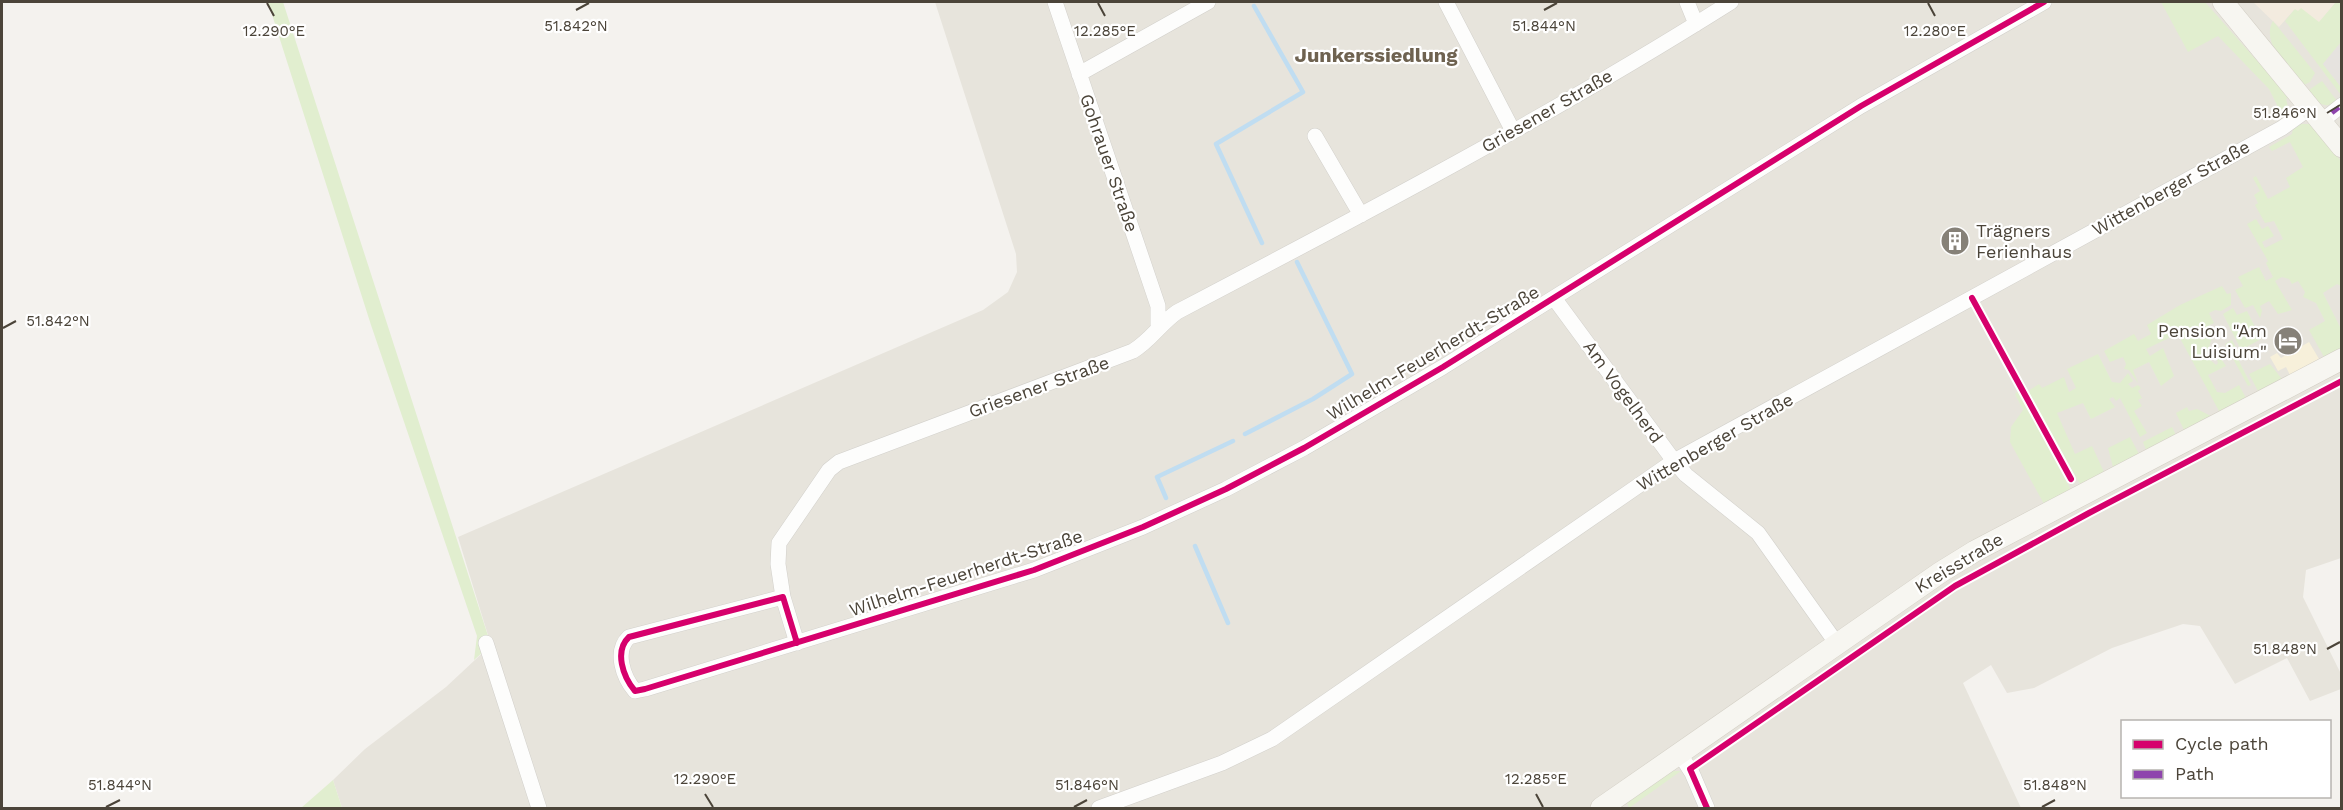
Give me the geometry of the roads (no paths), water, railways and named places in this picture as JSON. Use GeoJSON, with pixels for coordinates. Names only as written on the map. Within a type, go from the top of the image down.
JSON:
{"type":"FeatureCollection","features":[{"type":"Feature","properties":{"kind":"main road"},"geometry":{"type":"LineString","coordinates":[[2223,2],[2342,147]]}},
{"type":"Feature","properties":{"kind":"main road","name":"Kreisstraße"},"geometry":{"type":"LineString","coordinates":[[1601,808],[1975,551],[2342,359]]}},
{"type":"Feature","properties":{"kind":"street","name":"Gohrauer Straße"},"geometry":{"type":"LineString","coordinates":[[1055,2],[1158,306],[1158,325]]}},
{"type":"Feature","properties":{"kind":"street"},"geometry":{"type":"LineString","coordinates":[[1079,74],[1208,2]]}},
{"type":"Feature","properties":{"kind":"street"},"geometry":{"type":"LineString","coordinates":[[1446,2],[1513,131]]}},
{"type":"Feature","properties":{"kind":"street"},"geometry":{"type":"LineString","coordinates":[[1687,2],[1696,24]]}},
{"type":"Feature","properties":{"kind":"street","name":"Griesener Straße"},"geometry":{"type":"LineString","coordinates":[[783,597],[778,564],[780,543],[829,470],[838,462],[1133,351],[1150,340],[1158,325],[1177,312],[1361,215],[1513,131],[1731,2]]}},
{"type":"Feature","properties":{"kind":"street","name":"Wilhelm-Feuerherdt-Straße"},"geometry":{"type":"LineString","coordinates":[[783,597],[629,637],[622,643],[620,652],[628,682],[635,691],[645,689],[1024,574],[1186,508],[1257,474],[1348,423],[1554,298],[1867,102],[2044,2]]}},
{"type":"Feature","properties":{"kind":"street","name":"Wittenberger Straße"},"geometry":{"type":"LineString","coordinates":[[1099,808],[1222,764],[1272,739],[1674,461],[2282,128],[2342,105]]}},
{"type":"Feature","properties":{"kind":"street"},"geometry":{"type":"LineString","coordinates":[[1315,136],[1361,215]]}},
{"type":"Feature","properties":{"kind":"street","name":"Am Vogelherd"},"geometry":{"type":"LineString","coordinates":[[1554,298],[1674,461],[1686,475],[1752,527],[1837,644]]}},
{"type":"Feature","properties":{"kind":"street"},"geometry":{"type":"LineString","coordinates":[[783,597],[797,643]]}},
{"type":"Feature","properties":{"kind":"street"},"geometry":{"type":"LineString","coordinates":[[486,643],[539,808]]}},
{"type":"Feature","properties":{"kind":"street"},"geometry":{"type":"LineString","coordinates":[[1680,754],[1692,773],[1707,808]]}},
{"type":"Feature","properties":{"kind":"waterway"},"geometry":{"type":"LineString","coordinates":[[1254,6],[1303,92],[1216,144],[1262,243]]}},
{"type":"Feature","properties":{"kind":"waterway"},"geometry":{"type":"LineString","coordinates":[[1245,434],[1313,399],[1352,374],[1297,262]]}},
{"type":"Feature","properties":{"kind":"waterway"},"geometry":{"type":"LineString","coordinates":[[1166,498],[1157,477],[1233,441]]}},
{"type":"Feature","properties":{"kind":"waterway"},"geometry":{"type":"LineString","coordinates":[[1195,546],[1228,623]]}},
{"type":"Feature","properties":{"kind":"place","name":"Trägners Ferienhaus"},"geometry":{"type":"Point","coordinates":[1955,241]}},
{"type":"Feature","properties":{"kind":"place","name":"Pension \"Am Luisium\""},"geometry":{"type":"Point","coordinates":[2288,341]}},
{"type":"Feature","properties":{"kind":"district","name":"Junkerssiedlung"},"geometry":{"type":"Point","coordinates":[1376,55]}}]}
